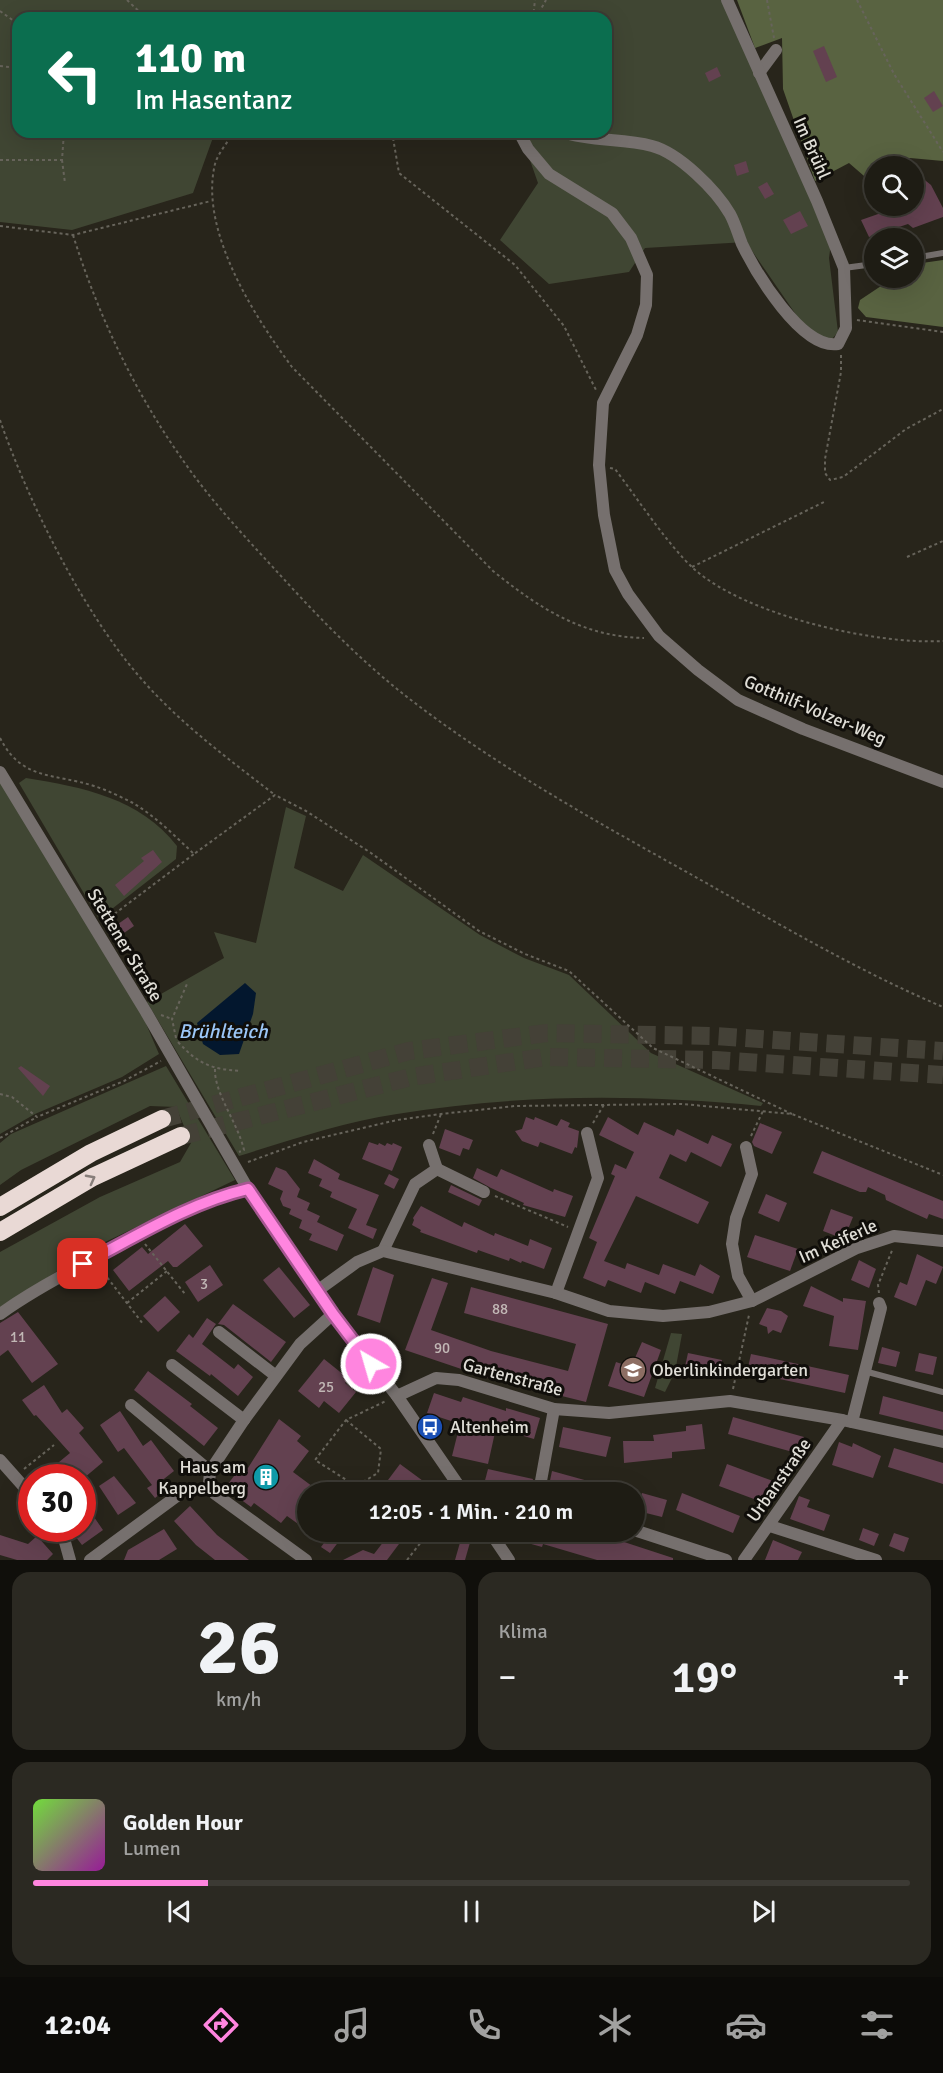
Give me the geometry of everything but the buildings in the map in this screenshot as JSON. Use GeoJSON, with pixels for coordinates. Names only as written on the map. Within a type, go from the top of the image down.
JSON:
{"type":"FeatureCollection","features":[{"type":"Feature","properties":{"kind":"highway"},"geometry":{"type":"LineString","coordinates":[[0,1207],[91,1153],[162,1119]]}},
{"type":"Feature","properties":{"kind":"highway"},"geometry":{"type":"LineString","coordinates":[[0,1232],[93,1177],[181,1136]]}},
{"type":"Feature","properties":{"kind":"street","name":"Im Brühl"},"geometry":{"type":"LineString","coordinates":[[727,0],[818,201],[844,268]]}},
{"type":"Feature","properties":{"kind":"street"},"geometry":{"type":"LineString","coordinates":[[759,73],[776,50]]}},
{"type":"Feature","properties":{"kind":"street","name":"Gotthilf-Volzer-Weg"},"geometry":{"type":"LineString","coordinates":[[522,138],[528,149],[549,174],[612,213],[631,238],[646,275],[646,305],[637,335],[603,403],[599,465],[604,515],[615,570],[628,594],[659,636],[698,670],[738,700],[802,729],[943,782]]}},
{"type":"Feature","properties":{"kind":"street"},"geometry":{"type":"LineString","coordinates":[[581,138],[653,146],[675,156],[698,176],[730,213],[743,245],[755,266],[796,324],[821,344],[838,344],[846,328],[844,268]]}},
{"type":"Feature","properties":{"kind":"street","name":"Stettener Straße"},"geometry":{"type":"LineString","coordinates":[[0,772],[248,1189],[333,1314],[397,1396],[456,1482]]}},
{"type":"Feature","properties":{"kind":"street"},"geometry":{"type":"LineString","coordinates":[[556,1293],[598,1178],[588,1133]]}},
{"type":"Feature","properties":{"kind":"street"},"geometry":{"type":"LineString","coordinates":[[429,1145],[437,1169],[484,1192]]}},
{"type":"Feature","properties":{"kind":"street"},"geometry":{"type":"LineString","coordinates":[[746,1147],[752,1173],[736,1218],[732,1244],[738,1276],[752,1301]]}},
{"type":"Feature","properties":{"kind":"street"},"geometry":{"type":"LineString","coordinates":[[317,1291],[357,1262],[383,1251],[415,1184],[437,1169]]}},
{"type":"Feature","properties":{"kind":"street"},"geometry":{"type":"LineString","coordinates":[[0,1314],[138,1235],[216,1197],[248,1189]]}},
{"type":"Feature","properties":{"kind":"street","name":"Im Keiferle"},"geometry":{"type":"LineString","coordinates":[[383,1251],[556,1293],[609,1311],[663,1316],[709,1312],[752,1301],[857,1248],[894,1236],[943,1241]]}},
{"type":"Feature","properties":{"kind":"street","name":"Urbanstraße"},"geometry":{"type":"LineString","coordinates":[[744,1560],[847,1421],[881,1308],[879,1303]]}},
{"type":"Feature","properties":{"kind":"street"},"geometry":{"type":"LineString","coordinates":[[210,1478],[244,1420],[300,1344],[333,1314]]}},
{"type":"Feature","properties":{"kind":"street"},"geometry":{"type":"LineString","coordinates":[[219,1332],[276,1376]]}},
{"type":"Feature","properties":{"kind":"street"},"geometry":{"type":"LineString","coordinates":[[172,1365],[244,1420]]}},
{"type":"Feature","properties":{"kind":"street","name":"Gartenstraße"},"geometry":{"type":"LineString","coordinates":[[397,1396],[436,1378],[459,1380],[554,1409],[609,1413],[730,1401],[847,1421],[943,1442]]}},
{"type":"Feature","properties":{"kind":"street"},"geometry":{"type":"LineString","coordinates":[[131,1405],[210,1478],[215,1494],[306,1560]]}},
{"type":"Feature","properties":{"kind":"street"},"geometry":{"type":"LineString","coordinates":[[541,1482],[554,1409]]}},
{"type":"Feature","properties":{"kind":"street"},"geometry":{"type":"LineString","coordinates":[[0,1460],[18,1480]]}},
{"type":"Feature","properties":{"kind":"street"},"geometry":{"type":"LineString","coordinates":[[90,1560],[177,1496]]}},
{"type":"Feature","properties":{"kind":"street"},"geometry":{"type":"LineString","coordinates":[[770,1526],[876,1560]]}},
{"type":"Feature","properties":{"kind":"street"},"geometry":{"type":"LineString","coordinates":[[645,1534],[726,1560]]}},
{"type":"Feature","properties":{"kind":"street"},"geometry":{"type":"LineString","coordinates":[[65,1542],[70,1560]]}},
{"type":"Feature","properties":{"kind":"street"},"geometry":{"type":"LineString","coordinates":[[500,1542],[509,1560]]}},
{"type":"Feature","properties":{"kind":"lane"},"geometry":{"type":"LineString","coordinates":[[924,257],[943,254]]}},
{"type":"Feature","properties":{"kind":"lane"},"geometry":{"type":"LineString","coordinates":[[844,268],[864,265]]}},
{"type":"Feature","properties":{"kind":"lane"},"geometry":{"type":"LineString","coordinates":[[863,1371],[943,1392]]}},
{"type":"Feature","properties":{"kind":"path"},"geometry":{"type":"LineString","coordinates":[[127,0],[140,12]]}},
{"type":"Feature","properties":{"kind":"path"},"geometry":{"type":"LineString","coordinates":[[767,0],[776,50]]}},
{"type":"Feature","properties":{"kind":"path"},"geometry":{"type":"LineString","coordinates":[[857,0],[894,74],[943,152]]}},
{"type":"Feature","properties":{"kind":"path"},"geometry":{"type":"LineString","coordinates":[[64,138],[62,160],[65,183]]}},
{"type":"Feature","properties":{"kind":"path"},"geometry":{"type":"LineString","coordinates":[[230,138],[215,162],[211,201],[234,275],[269,336],[292,367],[494,571],[525,596],[563,619],[618,635],[642,638],[659,636]]}},
{"type":"Feature","properties":{"kind":"path"},"geometry":{"type":"LineString","coordinates":[[393,138],[399,173],[515,265],[564,326],[603,403]]}},
{"type":"Feature","properties":{"kind":"path"},"geometry":{"type":"LineString","coordinates":[[0,160],[62,160]]}},
{"type":"Feature","properties":{"kind":"path"},"geometry":{"type":"LineString","coordinates":[[0,226],[73,235],[211,201]]}},
{"type":"Feature","properties":{"kind":"path"},"geometry":{"type":"LineString","coordinates":[[73,235],[86,277],[121,354],[180,457],[245,537],[313,611],[366,662],[410,700],[452,730],[605,826],[848,961],[943,1007]]}},
{"type":"Feature","properties":{"kind":"path"},"geometry":{"type":"LineString","coordinates":[[858,320],[943,332]]}},
{"type":"Feature","properties":{"kind":"path"},"geometry":{"type":"LineString","coordinates":[[842,340],[841,372],[825,459],[825,473],[830,480],[843,477],[906,429],[943,409]]}},
{"type":"Feature","properties":{"kind":"path"},"geometry":{"type":"LineString","coordinates":[[0,420],[39,512],[64,562],[114,644],[161,700],[274,795],[306,811],[370,853],[479,931],[525,954],[569,972],[653,1048],[792,1114]]}},
{"type":"Feature","properties":{"kind":"path"},"geometry":{"type":"LineString","coordinates":[[599,465],[615,469],[692,567],[728,593],[756,606],[852,633],[893,640],[943,641]]}},
{"type":"Feature","properties":{"kind":"path"},"geometry":{"type":"LineString","coordinates":[[692,567],[826,501]]}},
{"type":"Feature","properties":{"kind":"path"},"geometry":{"type":"LineString","coordinates":[[907,557],[943,541]]}},
{"type":"Feature","properties":{"kind":"path"},"geometry":{"type":"LineString","coordinates":[[0,738],[9,755],[28,770],[94,786],[134,804],[194,854]]}},
{"type":"Feature","properties":{"kind":"path"},"geometry":{"type":"LineString","coordinates":[[95,930],[274,795]]}},
{"type":"Feature","properties":{"kind":"path"},"geometry":{"type":"LineString","coordinates":[[187,984],[172,1019],[176,1040],[189,1054],[215,1070],[240,1071]]}},
{"type":"Feature","properties":{"kind":"path"},"geometry":{"type":"LineString","coordinates":[[0,1138],[37,1117],[124,1081],[169,1056]]}},
{"type":"Feature","properties":{"kind":"path"},"geometry":{"type":"LineString","coordinates":[[215,1070],[214,1081],[239,1130],[244,1150],[228,1157]]}},
{"type":"Feature","properties":{"kind":"path"},"geometry":{"type":"LineString","coordinates":[[0,1094],[12,1097],[37,1117]]}},
{"type":"Feature","properties":{"kind":"path"},"geometry":{"type":"LineString","coordinates":[[588,1133],[605,1103]]}},
{"type":"Feature","properties":{"kind":"path"},"geometry":{"type":"LineString","coordinates":[[753,1131],[763,1111]]}},
{"type":"Feature","properties":{"kind":"path"},"geometry":{"type":"LineString","coordinates":[[429,1145],[441,1114]]}},
{"type":"Feature","properties":{"kind":"path"},"geometry":{"type":"LineString","coordinates":[[484,1192],[578,1231]]}},
{"type":"Feature","properties":{"kind":"path"},"geometry":{"type":"LineString","coordinates":[[138,1235],[185,1294]]}},
{"type":"Feature","properties":{"kind":"path"},"geometry":{"type":"LineString","coordinates":[[879,1303],[878,1285],[893,1252],[894,1236]]}},
{"type":"Feature","properties":{"kind":"path"},"geometry":{"type":"LineString","coordinates":[[93,1259],[143,1324]]}},
{"type":"Feature","properties":{"kind":"path"},"geometry":{"type":"LineString","coordinates":[[127,1303],[167,1271]]}},
{"type":"Feature","properties":{"kind":"path"},"geometry":{"type":"LineString","coordinates":[[730,1401],[752,1301]]}},
{"type":"Feature","properties":{"kind":"path"},"geometry":{"type":"LineString","coordinates":[[346,1420],[381,1449],[378,1473],[356,1486],[315,1460],[346,1420],[397,1396]]}},
{"type":"Feature","properties":{"kind":"path"},"geometry":{"type":"LineString","coordinates":[[15,1477],[54,1444]]}},
{"type":"Feature","properties":{"kind":"path"},"geometry":{"type":"LineString","coordinates":[[177,1496],[194,1494],[210,1478]]}},
{"type":"Feature","properties":{"kind":"path"},"geometry":{"type":"LineString","coordinates":[[187,1484],[194,1494]]}},
{"type":"Feature","properties":{"kind":"path"},"geometry":{"type":"LineString","coordinates":[[407,1560],[421,1542]]}},
{"type":"Feature","properties":{"kind":"green space"},"geometry":{"type":"Polygon","coordinates":[[[0,0],[721,0],[753,61],[831,243],[829,258],[838,332],[832,339],[823,340],[799,319],[746,242],[645,248],[629,272],[549,284],[500,240],[538,183],[522,138],[612,138],[612,12],[12,12],[12,138],[213,138],[193,193],[72,230],[0,222],[0,0]]]}},
{"type":"Feature","properties":{"kind":"green space"},"geometry":{"type":"Polygon","coordinates":[[[737,0],[943,0],[943,161],[924,159],[924,156],[864,156],[864,176],[849,163],[815,181],[783,89],[782,38],[755,48],[737,0]]]}},
{"type":"Feature","properties":{"kind":"green space"},"geometry":{"type":"Polygon","coordinates":[[[943,260],[943,327],[866,317],[858,308],[860,300],[878,288],[924,288],[924,263],[943,260]]]}},
{"type":"Feature","properties":{"kind":"green space"},"geometry":{"type":"Polygon","coordinates":[[[0,778],[141,1012],[159,1054],[122,1077],[35,1114],[0,1134],[0,778]]]}},
{"type":"Feature","properties":{"kind":"green space"},"geometry":{"type":"Polygon","coordinates":[[[26,778],[89,791],[128,806],[146,816],[177,846],[176,859],[99,919],[19,783],[26,778]]]}},
{"type":"Feature","properties":{"kind":"green space"},"geometry":{"type":"Polygon","coordinates":[[[286,807],[306,816],[294,868],[343,891],[363,855],[480,935],[524,958],[569,975],[651,1053],[763,1103],[761,1106],[670,1099],[579,1098],[443,1107],[357,1122],[239,1156],[147,1002],[224,958],[214,932],[256,943],[286,807]]]}},
{"type":"Feature","properties":{"kind":"green space"},"geometry":{"type":"Polygon","coordinates":[[[166,1066],[235,1180],[101,1244],[0,1307],[0,1252],[100,1197],[180,1162],[191,1143],[176,1107],[150,1106],[21,1170],[0,1185],[0,1143],[11,1134],[166,1066]]]}},
{"type":"Feature","properties":{"kind":"green space"},"geometry":{"type":"Polygon","coordinates":[[[671,1333],[682,1334],[675,1372],[665,1392],[655,1388],[671,1333]]]}},
{"type":"Feature","properties":{"kind":"water","name":"Brühlteich"},"geometry":{"type":"Polygon","coordinates":[[[245,983],[256,993],[253,1014],[239,1054],[220,1055],[203,1044],[197,1023],[245,983]]]}},
{"type":"Feature","properties":{"kind":"tunnel"},"geometry":{"type":"LineString","coordinates":[[162,1119],[409,1051],[547,1033],[714,1036],[943,1051]]}},
{"type":"Feature","properties":{"kind":"tunnel"},"geometry":{"type":"LineString","coordinates":[[181,1136],[411,1077],[545,1057],[716,1060],[943,1075]]}},
{"type":"Feature","properties":{"kind":"place","name":"Oberlinkindergarten"},"geometry":{"type":"Point","coordinates":[633,1370]}},
{"type":"Feature","properties":{"kind":"place","name":"Altenheim"},"geometry":{"type":"Point","coordinates":[430,1427]}},
{"type":"Feature","properties":{"kind":"place","name":"Haus am Kappelberg"},"geometry":{"type":"Point","coordinates":[266,1477]}},
{"type":"Feature","properties":{"kind":"route"},"geometry":{"type":"LineString","coordinates":[[83,1264],[216,1197],[248,1189],[333,1314],[371,1364]]}}]}
